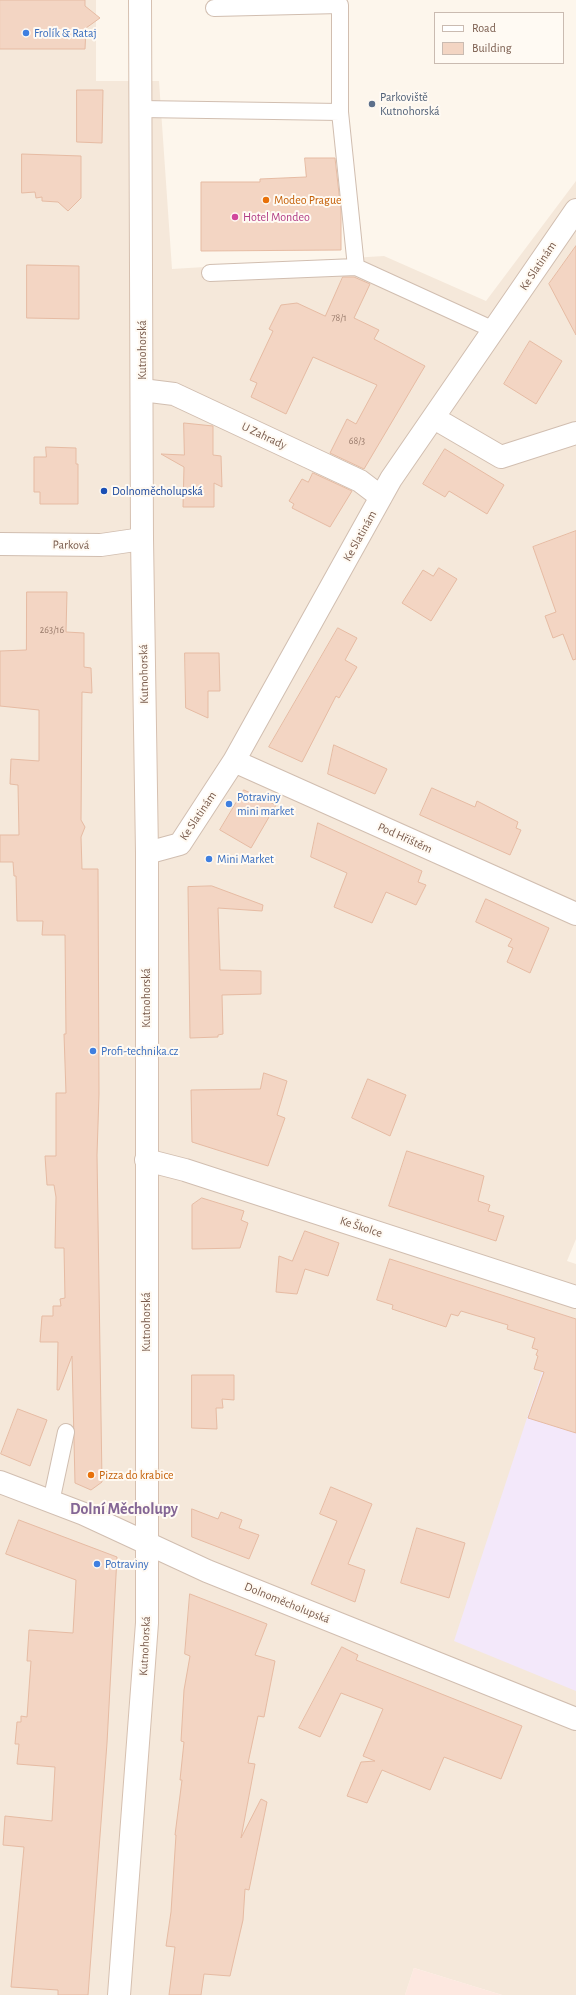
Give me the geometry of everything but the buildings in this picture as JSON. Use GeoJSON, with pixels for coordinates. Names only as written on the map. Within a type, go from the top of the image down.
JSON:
{"type":"FeatureCollection","features":[{"type":"Feature","properties":{"kind":"street","name":"Kutnohorská"},"geometry":{"type":"LineString","coordinates":[[119,1995],[147,1623],[147,853],[142,539],[140,0]]}},
{"type":"Feature","properties":{"kind":"street","name":"Ke Slatinám"},"geometry":{"type":"LineString","coordinates":[[147,853],[180,844],[234,761],[382,496],[576,210]]}},
{"type":"Feature","properties":{"kind":"street","name":"U Zahrady"},"geometry":{"type":"LineString","coordinates":[[142,390],[174,394],[360,481],[382,496]]}},
{"type":"Feature","properties":{"kind":"street"},"geometry":{"type":"LineString","coordinates":[[434,418],[500,457],[575,435]]}},
{"type":"Feature","properties":{"kind":"street","name":"Parková"},"geometry":{"type":"LineString","coordinates":[[0,544],[101,546],[142,539]]}},
{"type":"Feature","properties":{"kind":"street","name":"Pod Hřištěm"},"geometry":{"type":"LineString","coordinates":[[234,761],[576,914]]}},
{"type":"Feature","properties":{"kind":"street","name":"Ke Školce"},"geometry":{"type":"LineString","coordinates":[[146,1160],[192,1172],[576,1297]]}},
{"type":"Feature","properties":{"kind":"street","name":"Dolnoměcholupská"},"geometry":{"type":"LineString","coordinates":[[0,1482],[84,1514],[207,1571],[576,1719]]}},
{"type":"Feature","properties":{"kind":"lane"},"geometry":{"type":"LineString","coordinates":[[214,8],[340,5],[340,112],[356,267]]}},
{"type":"Feature","properties":{"kind":"lane"},"geometry":{"type":"LineString","coordinates":[[141,109],[340,112]]}},
{"type":"Feature","properties":{"kind":"lane"},"geometry":{"type":"LineString","coordinates":[[210,273],[356,267],[494,330]]}},
{"type":"Feature","properties":{"kind":"lane"},"geometry":{"type":"LineString","coordinates":[[51,1502],[66,1432]]}},
{"type":"Feature","properties":{"kind":"shaded area"},"geometry":{"type":"Polygon","coordinates":[[[0,0],[96,0],[96,81],[159,81],[172,269],[384,256],[486,301],[576,181],[576,1239],[567,1261],[576,1264],[576,1995],[502,1995],[414,1968],[405,1995],[0,1995],[0,0]]]}},
{"type":"Feature","properties":{"kind":"shaded area"},"geometry":{"type":"Polygon","coordinates":[[[561,1314],[576,1319],[576,1691],[454,1641],[561,1314]]]}},
{"type":"Feature","properties":{"kind":"shaded area"},"geometry":{"type":"Polygon","coordinates":[[[414,1968],[502,1995],[405,1995],[414,1968]]]}},
{"type":"Feature","properties":{"kind":"place","name":"Frolík & Rataj"},"geometry":{"type":"Point","coordinates":[26,33]}},
{"type":"Feature","properties":{"kind":"place","name":"Parkoviště Kutnohorská"},"geometry":{"type":"Point","coordinates":[372,104]}},
{"type":"Feature","properties":{"kind":"place","name":"Modeo Prague"},"geometry":{"type":"Point","coordinates":[266,200]}},
{"type":"Feature","properties":{"kind":"place","name":"Hotel Mondeo"},"geometry":{"type":"Point","coordinates":[235,217]}},
{"type":"Feature","properties":{"kind":"place","name":"Dolnoměcholupská"},"geometry":{"type":"Point","coordinates":[104,491]}},
{"type":"Feature","properties":{"kind":"place","name":"Potraviny mini market"},"geometry":{"type":"Point","coordinates":[229,804]}},
{"type":"Feature","properties":{"kind":"place","name":"Mini Market"},"geometry":{"type":"Point","coordinates":[209,859]}},
{"type":"Feature","properties":{"kind":"place","name":"Profi-technika.cz"},"geometry":{"type":"Point","coordinates":[93,1051]}},
{"type":"Feature","properties":{"kind":"place","name":"Pizza do krabice"},"geometry":{"type":"Point","coordinates":[91,1475]}},
{"type":"Feature","properties":{"kind":"place","name":"Potraviny"},"geometry":{"type":"Point","coordinates":[97,1564]}},
{"type":"Feature","properties":{"kind":"district","name":"Dolní Měcholupy"},"geometry":{"type":"Point","coordinates":[124,1509]}}]}
